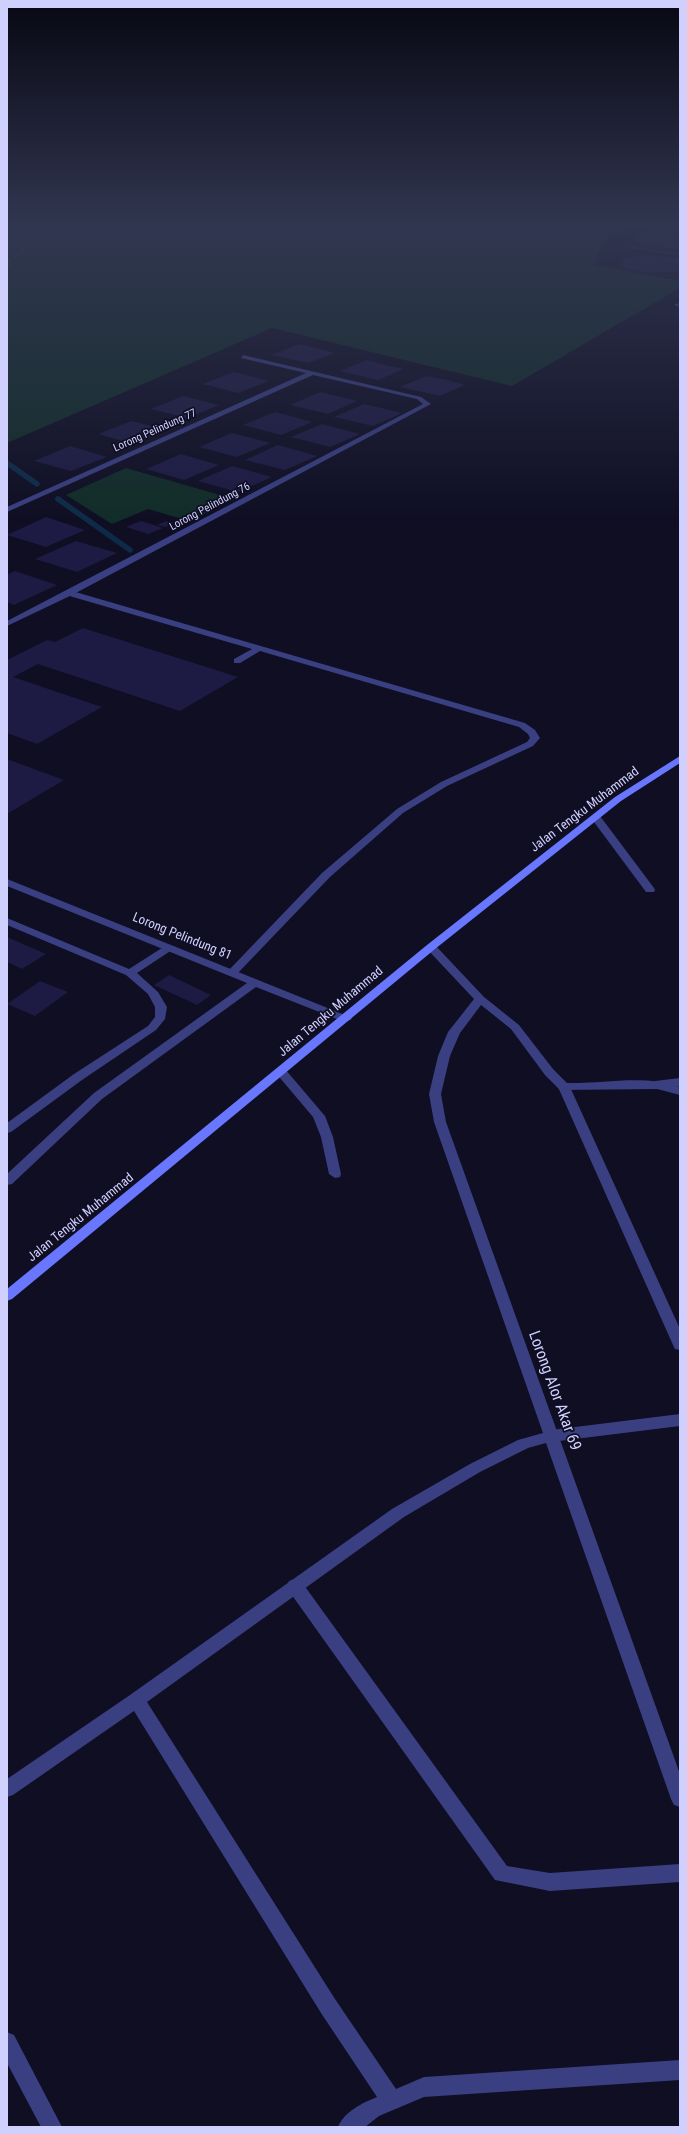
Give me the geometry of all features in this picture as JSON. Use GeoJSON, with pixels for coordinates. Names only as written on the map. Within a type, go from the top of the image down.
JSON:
{"type":"FeatureCollection","features":[{"type":"Feature","properties":{"kind":"main road","name":"Jalan Tengku Muhammad"},"geometry":{"type":"LineString","coordinates":[[7,1296],[346,1019],[431,947],[596,818],[618,799],[680,759]]}},
{"type":"Feature","properties":{"kind":"street"},"geometry":{"type":"LineString","coordinates":[[243,357],[312,373]]}},
{"type":"Feature","properties":{"kind":"street","name":"Lorong Pelindung 76"},"geometry":{"type":"LineString","coordinates":[[7,624],[68,594],[428,404],[419,398],[312,373]]}},
{"type":"Feature","properties":{"kind":"street","name":"Lorong Pelindung 77"},"geometry":{"type":"LineString","coordinates":[[7,510],[312,373]]}},
{"type":"Feature","properties":{"kind":"street"},"geometry":{"type":"LineString","coordinates":[[68,594],[522,725],[532,732],[535,738],[530,744],[444,784],[400,811],[326,875],[232,973]]}},
{"type":"Feature","properties":{"kind":"street"},"geometry":{"type":"LineString","coordinates":[[237,661],[258,649]]}},
{"type":"Feature","properties":{"kind":"street"},"geometry":{"type":"LineString","coordinates":[[596,818],[650,890]]}},
{"type":"Feature","properties":{"kind":"street","name":"Lorong Pelindung 81"},"geometry":{"type":"LineString","coordinates":[[7,882],[346,1019]]}},
{"type":"Feature","properties":{"kind":"street"},"geometry":{"type":"LineString","coordinates":[[7,921],[130,973],[158,1000],[161,1007],[161,1017],[152,1028],[78,1077],[7,1129]]}},
{"type":"Feature","properties":{"kind":"street"},"geometry":{"type":"LineString","coordinates":[[431,947],[480,1000],[516,1027],[549,1072],[564,1087],[680,1345]]}},
{"type":"Feature","properties":{"kind":"street"},"geometry":{"type":"LineString","coordinates":[[130,973],[169,948]]}},
{"type":"Feature","properties":{"kind":"street"},"geometry":{"type":"LineString","coordinates":[[7,1181],[98,1096],[255,982]]}},
{"type":"Feature","properties":{"kind":"street","name":"Lorong Alor Akar 69"},"geometry":{"type":"LineString","coordinates":[[480,1000],[454,1032],[444,1056],[435,1094],[440,1122],[680,1799]]}},
{"type":"Feature","properties":{"kind":"street"},"geometry":{"type":"LineString","coordinates":[[281,1072],[319,1116],[327,1137],[335,1174]]}},
{"type":"Feature","properties":{"kind":"street"},"geometry":{"type":"LineString","coordinates":[[564,1087],[585,1089],[680,1082]]}},
{"type":"Feature","properties":{"kind":"street"},"geometry":{"type":"LineString","coordinates":[[655,1085],[680,1091]]}},
{"type":"Feature","properties":{"kind":"street"},"geometry":{"type":"LineString","coordinates":[[7,1789],[136,1700],[398,1513],[475,1468],[523,1444],[551,1436],[680,1420]]}},
{"type":"Feature","properties":{"kind":"street"},"geometry":{"type":"LineString","coordinates":[[295,1586],[502,1874],[550,1882],[680,1872]]}},
{"type":"Feature","properties":{"kind":"street"},"geometry":{"type":"LineString","coordinates":[[136,1700],[328,2006],[391,2100]]}},
{"type":"Feature","properties":{"kind":"street"},"geometry":{"type":"LineString","coordinates":[[7,2042],[52,2127]]}},
{"type":"Feature","properties":{"kind":"street"},"geometry":{"type":"LineString","coordinates":[[348,2127],[372,2109],[424,2087],[680,2070]]}},
{"type":"Feature","properties":{"kind":"green space"},"geometry":{"type":"Polygon","coordinates":[[[7,324],[619,324],[512,386],[272,328],[7,443],[7,324]]]}},
{"type":"Feature","properties":{"kind":"green space"},"geometry":{"type":"Polygon","coordinates":[[[126,468],[234,499],[189,521],[148,509],[112,524],[66,495],[126,468]]]}},
{"type":"Feature","properties":{"kind":"building"},"geometry":{"type":"Polygon","coordinates":[[[299,344],[335,353],[308,363],[272,355],[299,344]]]}},
{"type":"Feature","properties":{"kind":"building"},"geometry":{"type":"Polygon","coordinates":[[[367,360],[404,369],[378,380],[340,371],[367,360]]]}},
{"type":"Feature","properties":{"kind":"building"},"geometry":{"type":"Polygon","coordinates":[[[234,372],[269,381],[238,393],[203,384],[234,372]]]}},
{"type":"Feature","properties":{"kind":"building"},"geometry":{"type":"Polygon","coordinates":[[[426,376],[465,385],[440,396],[400,387],[426,376]]]}},
{"type":"Feature","properties":{"kind":"building"},"geometry":{"type":"Polygon","coordinates":[[[320,392],[357,401],[328,414],[290,405],[320,392]]]}},
{"type":"Feature","properties":{"kind":"building"},"geometry":{"type":"Polygon","coordinates":[[[183,396],[219,405],[187,418],[151,409],[183,396]]]}},
{"type":"Feature","properties":{"kind":"building"},"geometry":{"type":"Polygon","coordinates":[[[364,404],[402,413],[373,426],[334,417],[364,404]]]}},
{"type":"Feature","properties":{"kind":"building"},"geometry":{"type":"Polygon","coordinates":[[[275,412],[312,422],[281,435],[243,425],[275,412]]]}},
{"type":"Feature","properties":{"kind":"building"},"geometry":{"type":"Polygon","coordinates":[[[132,421],[167,430],[134,444],[98,434],[132,421]]]}},
{"type":"Feature","properties":{"kind":"building"},"geometry":{"type":"Polygon","coordinates":[[[322,424],[360,434],[330,447],[291,437],[322,424]]]}},
{"type":"Feature","properties":{"kind":"building"},"geometry":{"type":"Polygon","coordinates":[[[232,433],[270,443],[237,457],[199,447],[232,433]]]}},
{"type":"Feature","properties":{"kind":"building"},"geometry":{"type":"Polygon","coordinates":[[[278,445],[317,456],[285,470],[245,460],[278,445]]]}},
{"type":"Feature","properties":{"kind":"building"},"geometry":{"type":"Polygon","coordinates":[[[70,446],[107,457],[71,471],[34,461],[70,446]]]}},
{"type":"Feature","properties":{"kind":"building"},"geometry":{"type":"Polygon","coordinates":[[[181,454],[219,465],[184,480],[146,469],[181,454]]]}},
{"type":"Feature","properties":{"kind":"building"},"geometry":{"type":"Polygon","coordinates":[[[232,466],[272,477],[238,492],[198,481],[232,466]]]}},
{"type":"Feature","properties":{"kind":"building"},"geometry":{"type":"Polygon","coordinates":[[[46,517],[85,530],[46,547],[7,535],[46,517]]]}},
{"type":"Feature","properties":{"kind":"building"},"geometry":{"type":"Polygon","coordinates":[[[141,521],[163,528],[148,534],[126,527],[141,521]]]}},
{"type":"Feature","properties":{"kind":"building"},"geometry":{"type":"Polygon","coordinates":[[[166,521],[174,523],[165,527],[157,525],[166,521]]]}},
{"type":"Feature","properties":{"kind":"building"},"geometry":{"type":"Polygon","coordinates":[[[76,541],[117,553],[77,572],[35,559],[76,541]]]}},
{"type":"Feature","properties":{"kind":"building"},"geometry":{"type":"Polygon","coordinates":[[[15,571],[57,585],[14,605],[7,602],[7,575],[15,571]]]}},
{"type":"Feature","properties":{"kind":"building"},"geometry":{"type":"Polygon","coordinates":[[[83,628],[238,677],[180,711],[38,664],[13,677],[102,707],[37,744],[7,733],[7,660],[47,640],[55,642],[83,628]]]}},
{"type":"Feature","properties":{"kind":"building"},"geometry":{"type":"Polygon","coordinates":[[[7,759],[64,780],[7,814],[7,759]]]}},
{"type":"Feature","properties":{"kind":"building"},"geometry":{"type":"Polygon","coordinates":[[[7,937],[46,954],[22,969],[7,962],[7,937]]]}},
{"type":"Feature","properties":{"kind":"building"},"geometry":{"type":"Polygon","coordinates":[[[169,975],[211,995],[197,1005],[154,985],[169,975]]]}},
{"type":"Feature","properties":{"kind":"building"},"geometry":{"type":"Polygon","coordinates":[[[40,981],[68,992],[35,1016],[7,1004],[40,981]]]}},
{"type":"Feature","properties":{"kind":"waterway"},"geometry":{"type":"LineString","coordinates":[[7,463],[37,484]]}},
{"type":"Feature","properties":{"kind":"waterway"},"geometry":{"type":"LineString","coordinates":[[58,499],[130,550]]}}]}
